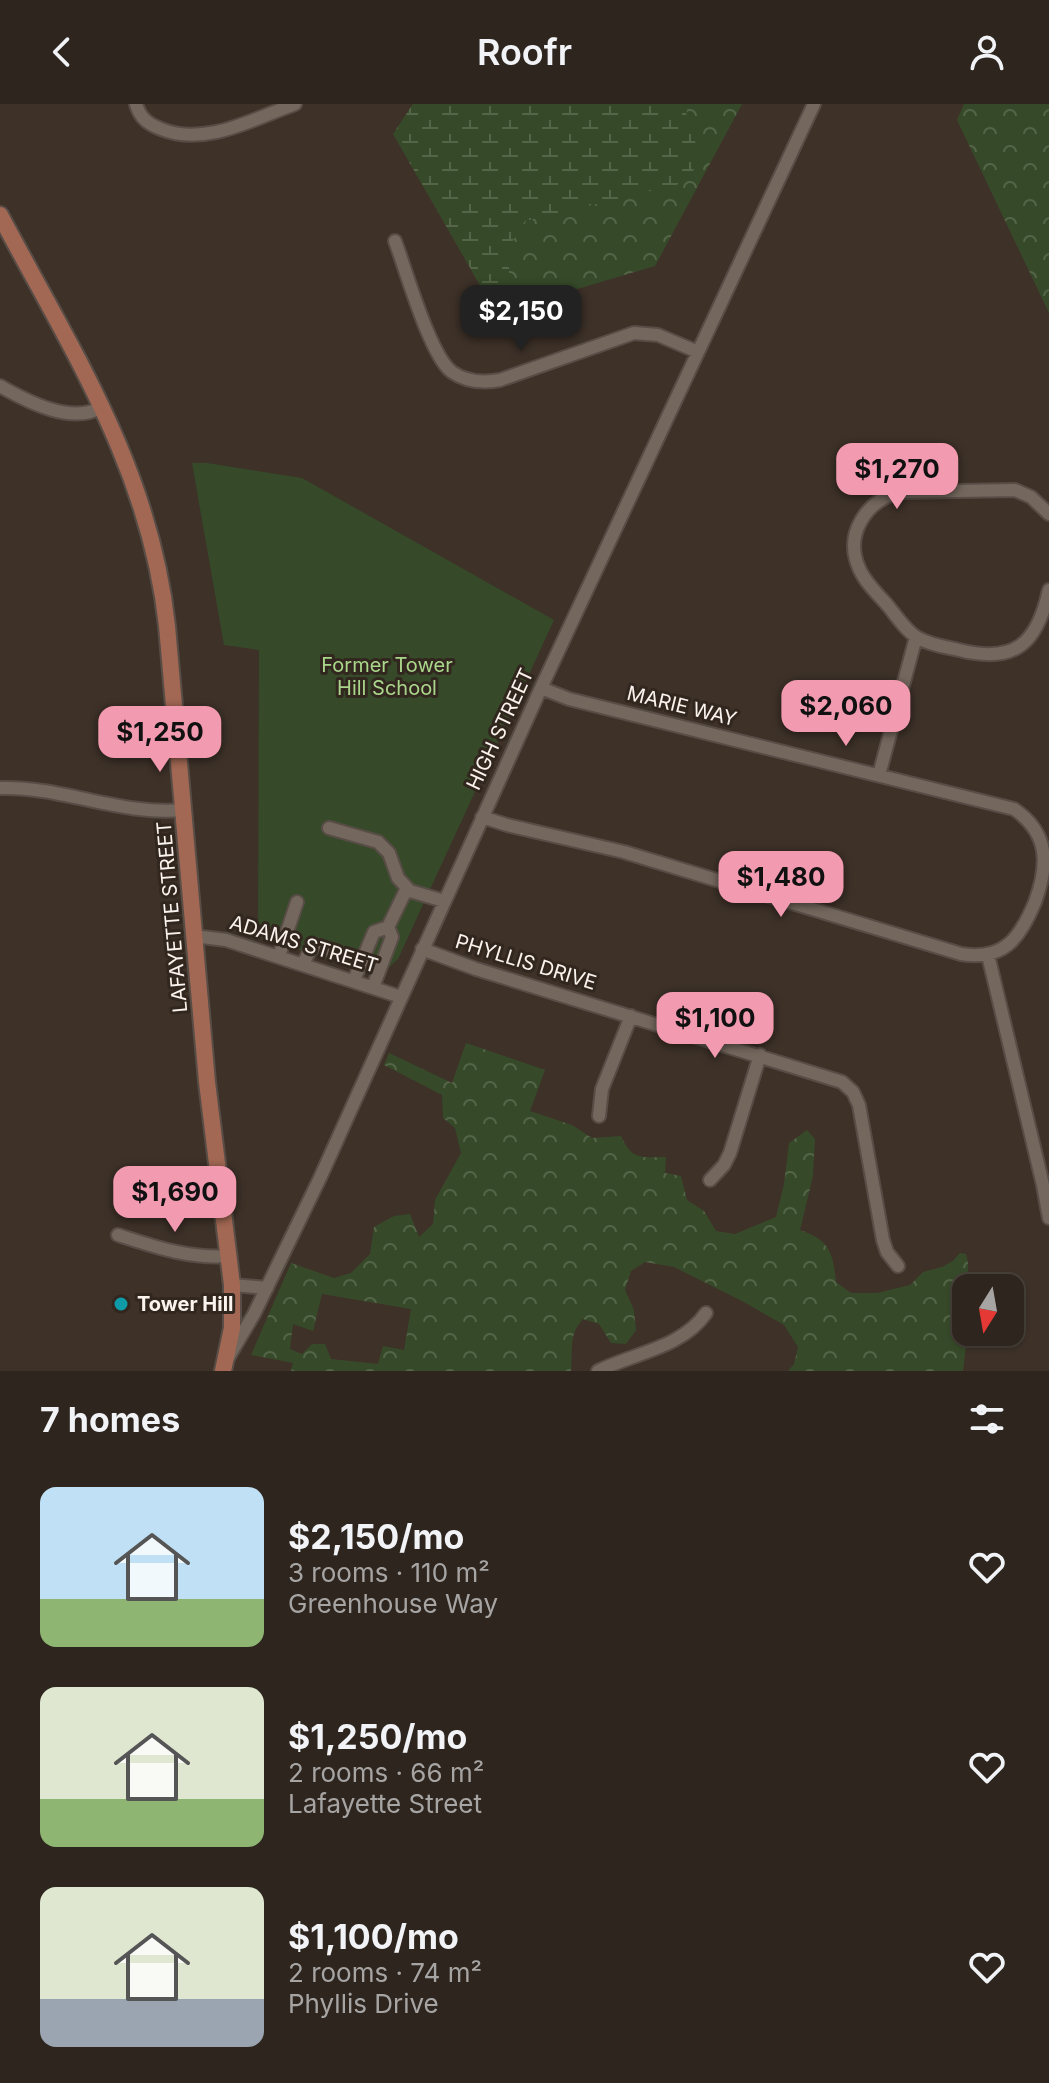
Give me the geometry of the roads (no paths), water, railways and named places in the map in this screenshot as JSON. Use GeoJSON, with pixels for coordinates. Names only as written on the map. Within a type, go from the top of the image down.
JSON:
{"type":"FeatureCollection","features":[{"type":"Feature","properties":{"kind":"main road","name":"LAFAYETTE STREET"},"geometry":{"type":"LineString","coordinates":[[0,215],[102,407],[137,488],[158,564],[166,618],[208,1093],[232,1285],[232,1328],[225,1366]]}},
{"type":"Feature","properties":{"kind":"street"},"geometry":{"type":"LineString","coordinates":[[136,104],[141,117],[151,125],[193,137],[295,104]]}},
{"type":"Feature","properties":{"kind":"street","name":"HIGH STREET"},"geometry":{"type":"LineString","coordinates":[[225,1366],[325,1168],[541,688],[814,104]]}},
{"type":"Feature","properties":{"kind":"street"},"geometry":{"type":"LineString","coordinates":[[395,241],[437,353],[451,371],[465,378],[479,382],[500,380],[634,333],[658,335],[698,352]]}},
{"type":"Feature","properties":{"kind":"street"},"geometry":{"type":"LineString","coordinates":[[0,386],[21,398],[67,413],[90,413],[102,407]]}},
{"type":"Feature","properties":{"kind":"street"},"geometry":{"type":"LineString","coordinates":[[1049,514],[1031,497],[1008,489],[898,492],[882,498],[869,508],[860,520],[855,536],[859,569],[916,637],[980,655],[1013,651],[1026,643],[1043,616],[1049,590]]}},
{"type":"Feature","properties":{"kind":"street"},"geometry":{"type":"LineString","coordinates":[[879,775],[916,637]]}},
{"type":"Feature","properties":{"kind":"street","name":"MARIE WAY"},"geometry":{"type":"LineString","coordinates":[[541,688],[562,697],[1014,809],[1027,819],[1041,837],[1047,864],[1029,915],[1015,939],[988,955]]}},
{"type":"Feature","properties":{"kind":"street"},"geometry":{"type":"LineString","coordinates":[[0,788],[31,789],[152,810],[183,810]]}},
{"type":"Feature","properties":{"kind":"street"},"geometry":{"type":"LineString","coordinates":[[482,817],[624,852],[953,952],[969,956],[988,955],[1049,1218]]}},
{"type":"Feature","properties":{"kind":"street"},"geometry":{"type":"LineString","coordinates":[[329,828],[378,842],[389,853],[398,878],[407,888],[444,901]]}},
{"type":"Feature","properties":{"kind":"street"},"geometry":{"type":"LineString","coordinates":[[354,980],[374,932],[388,927],[407,888]]}},
{"type":"Feature","properties":{"kind":"street"},"geometry":{"type":"LineString","coordinates":[[279,956],[297,902]]}},
{"type":"Feature","properties":{"kind":"street"},"geometry":{"type":"LineString","coordinates":[[373,987],[392,937],[388,927]]}},
{"type":"Feature","properties":{"kind":"street","name":"ADAMS STREET"},"geometry":{"type":"LineString","coordinates":[[194,936],[213,937],[279,956],[401,997]]}},
{"type":"Feature","properties":{"kind":"street"},"geometry":{"type":"LineString","coordinates":[[303,964],[313,944],[362,961]]}},
{"type":"Feature","properties":{"kind":"street","name":"PHYLLIS DRIVE"},"geometry":{"type":"LineString","coordinates":[[422,949],[476,969],[835,1078],[853,1092],[861,1114],[883,1240],[887,1252],[898,1266]]}},
{"type":"Feature","properties":{"kind":"street"},"geometry":{"type":"LineString","coordinates":[[599,1116],[602,1089],[631,1016]]}},
{"type":"Feature","properties":{"kind":"street"},"geometry":{"type":"LineString","coordinates":[[710,1180],[730,1153],[760,1055]]}},
{"type":"Feature","properties":{"kind":"street"},"geometry":{"type":"LineString","coordinates":[[118,1235],[181,1254],[229,1256]]}},
{"type":"Feature","properties":{"kind":"street"},"geometry":{"type":"LineString","coordinates":[[232,1285],[267,1288]]}},
{"type":"Feature","properties":{"kind":"street"},"geometry":{"type":"LineString","coordinates":[[598,1371],[679,1338],[698,1324],[706,1313]]}},
{"type":"Feature","properties":{"kind":"place","name":"Tower Hill"},"geometry":{"type":"Point","coordinates":[121,1304]}},
{"type":"Feature","properties":{"kind":"park label","name":"Former Tower Hill School"},"geometry":{"type":"Point","coordinates":[387,676]}}]}
